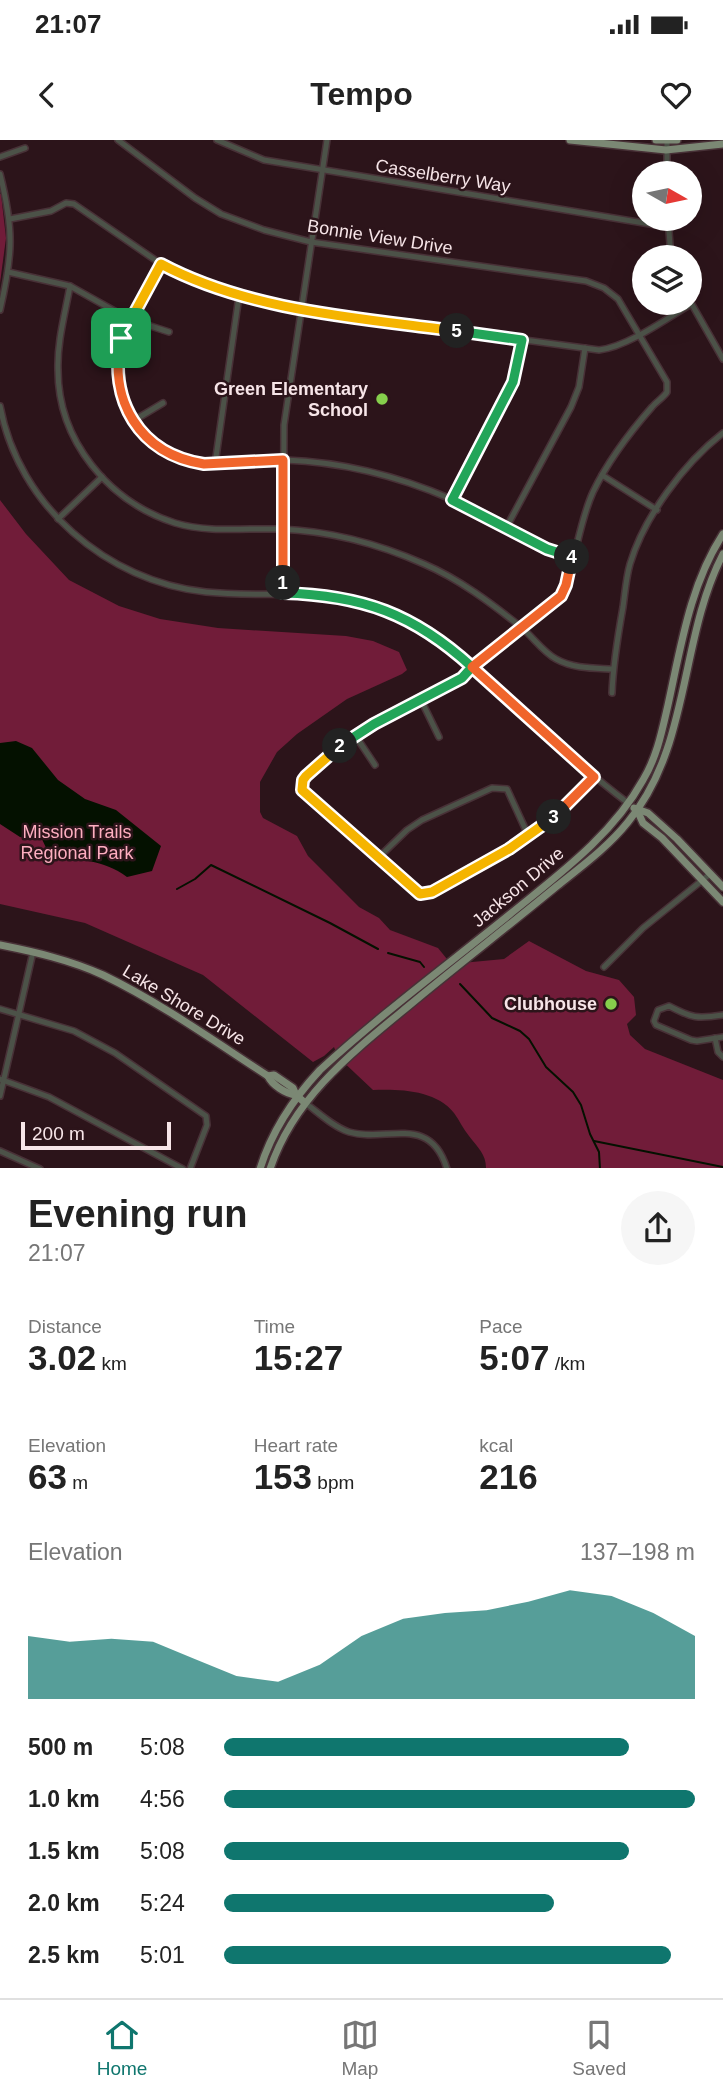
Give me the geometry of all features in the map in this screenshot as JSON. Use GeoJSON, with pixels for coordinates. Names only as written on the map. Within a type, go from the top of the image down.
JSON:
{"type":"FeatureCollection","features":[{"type":"Feature","properties":{"kind":"main road"},"geometry":{"type":"LineString","coordinates":[[570,140],[666,150],[723,144]]}},
{"type":"Feature","properties":{"kind":"main road"},"geometry":{"type":"LineString","coordinates":[[656,140],[677,140]]}},
{"type":"Feature","properties":{"kind":"main road","name":"Jackson Drive"},"geometry":{"type":"LineString","coordinates":[[260,1168],[271,1140],[296,1095],[340,1051],[555,878],[603,835],[621,814],[643,781],[655,754],[694,593],[723,534]]}},
{"type":"Feature","properties":{"kind":"main road","name":"Jackson Drive"},"geometry":{"type":"LineString","coordinates":[[270,1168],[287,1128],[304,1102],[329,1075],[381,1029],[600,851],[629,821],[654,782],[669,746],[704,601],[723,554]]}},
{"type":"Feature","properties":{"kind":"main road"},"geometry":{"type":"LineString","coordinates":[[628,803],[636,810],[653,817],[689,849],[723,887]]}},
{"type":"Feature","properties":{"kind":"main road"},"geometry":{"type":"LineString","coordinates":[[636,810],[643,823],[662,838],[723,902]]}},
{"type":"Feature","properties":{"kind":"main road","name":"Lake Shore Drive"},"geometry":{"type":"LineString","coordinates":[[0,945],[61,959],[101,974],[140,994],[304,1102]]}},
{"type":"Feature","properties":{"kind":"street","name":"Bonnie View Drive"},"geometry":{"type":"LineString","coordinates":[[118,140],[195,198],[221,214],[264,230],[311,242],[586,281],[604,288],[618,299],[667,382],[667,392],[650,408],[602,475]]}},
{"type":"Feature","properties":{"kind":"street","name":"Casselberry Way"},"geometry":{"type":"LineString","coordinates":[[217,140],[264,160],[632,221]]}},
{"type":"Feature","properties":{"kind":"street"},"geometry":{"type":"LineString","coordinates":[[283,593],[284,425],[327,140]]}},
{"type":"Feature","properties":{"kind":"street"},"geometry":{"type":"LineString","coordinates":[[666,161],[667,141]]}},
{"type":"Feature","properties":{"kind":"street"},"geometry":{"type":"LineString","coordinates":[[0,157],[25,149]]}},
{"type":"Feature","properties":{"kind":"street"},"geometry":{"type":"LineString","coordinates":[[0,174],[10,215],[12,246],[0,310]]}},
{"type":"Feature","properties":{"kind":"street"},"geometry":{"type":"LineString","coordinates":[[0,214],[51,211],[66,203],[74,204],[161,264],[182,275],[239,296],[301,309],[607,349],[669,315]]}},
{"type":"Feature","properties":{"kind":"street"},"geometry":{"type":"LineString","coordinates":[[161,264],[121,338],[117,369],[121,397],[133,421],[157,446],[192,462],[215,464],[283,460],[336,464],[371,471],[452,500],[547,549],[572,557]]}},
{"type":"Feature","properties":{"kind":"street"},"geometry":{"type":"LineString","coordinates":[[0,274],[70,286],[130,319],[169,332]]}},
{"type":"Feature","properties":{"kind":"street"},"geometry":{"type":"LineString","coordinates":[[70,286],[58,353],[60,394],[65,416],[75,439],[94,469],[135,506],[176,523],[210,529],[282,529],[347,538],[380,547],[426,565],[482,596],[555,659],[577,667],[613,669]]}},
{"type":"Feature","properties":{"kind":"street"},"geometry":{"type":"LineString","coordinates":[[215,464],[239,296]]}},
{"type":"Feature","properties":{"kind":"street"},"geometry":{"type":"LineString","coordinates":[[698,315],[723,359]]}},
{"type":"Feature","properties":{"kind":"street"},"geometry":{"type":"LineString","coordinates":[[452,500],[513,382],[522,340]]}},
{"type":"Feature","properties":{"kind":"street"},"geometry":{"type":"LineString","coordinates":[[506,528],[571,407],[579,387],[585,348]]}},
{"type":"Feature","properties":{"kind":"street"},"geometry":{"type":"LineString","coordinates":[[133,421],[163,403]]}},
{"type":"Feature","properties":{"kind":"street"},"geometry":{"type":"LineString","coordinates":[[0,406],[9,439],[24,472],[58,519],[90,548],[119,566],[155,582],[207,592],[329,595],[377,607],[425,629],[472,667],[594,777],[628,803]]}},
{"type":"Feature","properties":{"kind":"street"},"geometry":{"type":"LineString","coordinates":[[612,693],[613,669],[630,565],[639,542],[657,510],[689,464],[723,433]]}},
{"type":"Feature","properties":{"kind":"street"},"geometry":{"type":"LineString","coordinates":[[594,777],[576,797],[529,836],[432,892],[424,894],[414,890],[304,795],[302,785],[306,776],[355,735],[462,678],[561,596],[580,528],[602,475],[657,510]]}},
{"type":"Feature","properties":{"kind":"street"},"geometry":{"type":"LineString","coordinates":[[58,519],[102,477]]}},
{"type":"Feature","properties":{"kind":"street"},"geometry":{"type":"LineString","coordinates":[[421,700],[439,737]]}},
{"type":"Feature","properties":{"kind":"street"},"geometry":{"type":"LineString","coordinates":[[355,735],[375,765]]}},
{"type":"Feature","properties":{"kind":"street"},"geometry":{"type":"LineString","coordinates":[[379,857],[415,824],[492,788],[507,789],[529,836]]}},
{"type":"Feature","properties":{"kind":"street"},"geometry":{"type":"LineString","coordinates":[[604,967],[643,928],[710,874]]}},
{"type":"Feature","properties":{"kind":"street"},"geometry":{"type":"LineString","coordinates":[[0,1096],[33,952]]}},
{"type":"Feature","properties":{"kind":"street"},"geometry":{"type":"LineString","coordinates":[[723,1015],[691,1018],[668,1006],[658,1010],[654,1021],[659,1027],[697,1041],[723,1037]]}},
{"type":"Feature","properties":{"kind":"street"},"geometry":{"type":"LineString","coordinates":[[0,1009],[74,1031],[115,1053],[206,1116],[207,1125],[190,1168]]}},
{"type":"Feature","properties":{"kind":"street"},"geometry":{"type":"LineString","coordinates":[[715,1038],[718,1052],[723,1057]]}},
{"type":"Feature","properties":{"kind":"street"},"geometry":{"type":"LineString","coordinates":[[2,1079],[49,1097],[183,1168]]}},
{"type":"Feature","properties":{"kind":"street","name":"Lake Shore Drive"},"geometry":{"type":"LineString","coordinates":[[304,1102],[338,1128],[348,1132],[405,1132],[422,1137],[436,1148],[447,1168]]}},
{"type":"Feature","properties":{"kind":"street"},"geometry":{"type":"LineString","coordinates":[[0,1151],[40,1168]]}},
{"type":"Feature","properties":{"kind":"green space"},"geometry":{"type":"Polygon","coordinates":[[[0,194],[6,238],[0,283],[0,194]]]}},
{"type":"Feature","properties":{"kind":"green space","name":"Mission Trails Regional Park"},"geometry":{"type":"Polygon","coordinates":[[[0,500],[26,534],[69,580],[119,606],[160,619],[218,628],[346,636],[373,641],[399,652],[407,670],[347,699],[297,734],[277,752],[260,782],[260,812],[263,818],[297,836],[308,856],[359,907],[379,918],[390,930],[438,948],[451,964],[504,959],[529,941],[586,971],[619,980],[634,997],[636,1015],[627,1024],[630,1035],[645,1049],[723,1080],[723,1168],[486,1168],[483,1155],[454,1113],[438,1100],[428,1095],[406,1091],[373,1090],[338,1057],[334,1047],[313,1062],[203,975],[85,923],[0,904],[0,500]]]}},
{"type":"Feature","properties":{"kind":"shaded area"},"geometry":{"type":"Polygon","coordinates":[[[16,741],[32,748],[58,780],[85,799],[116,810],[161,846],[152,871],[127,877],[99,863],[50,856],[39,833],[33,839],[20,837],[0,824],[0,743],[16,741]]]}},
{"type":"Feature","properties":{"kind":"waterway"},"geometry":{"type":"LineString","coordinates":[[177,889],[195,879],[211,865],[378,949]]}},
{"type":"Feature","properties":{"kind":"waterway"},"geometry":{"type":"LineString","coordinates":[[388,953],[420,962],[424,967]]}},
{"type":"Feature","properties":{"kind":"waterway"},"geometry":{"type":"LineString","coordinates":[[460,984],[492,1018],[520,1031],[529,1039],[546,1067],[573,1092],[581,1105],[599,1152],[600,1168]]}},
{"type":"Feature","properties":{"kind":"waterway"},"geometry":{"type":"LineString","coordinates":[[594,1141],[723,1167]]}},
{"type":"Feature","properties":{"kind":"place","name":"Green Elementary School"},"geometry":{"type":"Point","coordinates":[382,399]}},
{"type":"Feature","properties":{"kind":"place","name":"Clubhouse"},"geometry":{"type":"Point","coordinates":[611,1004]}},
{"type":"Feature","properties":{"kind":"route"},"geometry":{"type":"LineString","coordinates":[[121,338],[117,358],[121,397],[133,421],[157,446],[192,462],[204,464],[283,460],[283,593],[340,596],[400,616],[425,629],[472,667],[462,678],[374,724],[344,743],[306,776],[302,785],[304,795],[420,894],[432,892],[509,849],[546,824],[576,797],[594,777],[472,667],[561,596],[572,557],[547,549],[452,500],[513,382],[522,340],[301,309],[239,296],[182,275],[161,264],[121,338]]}}]}
